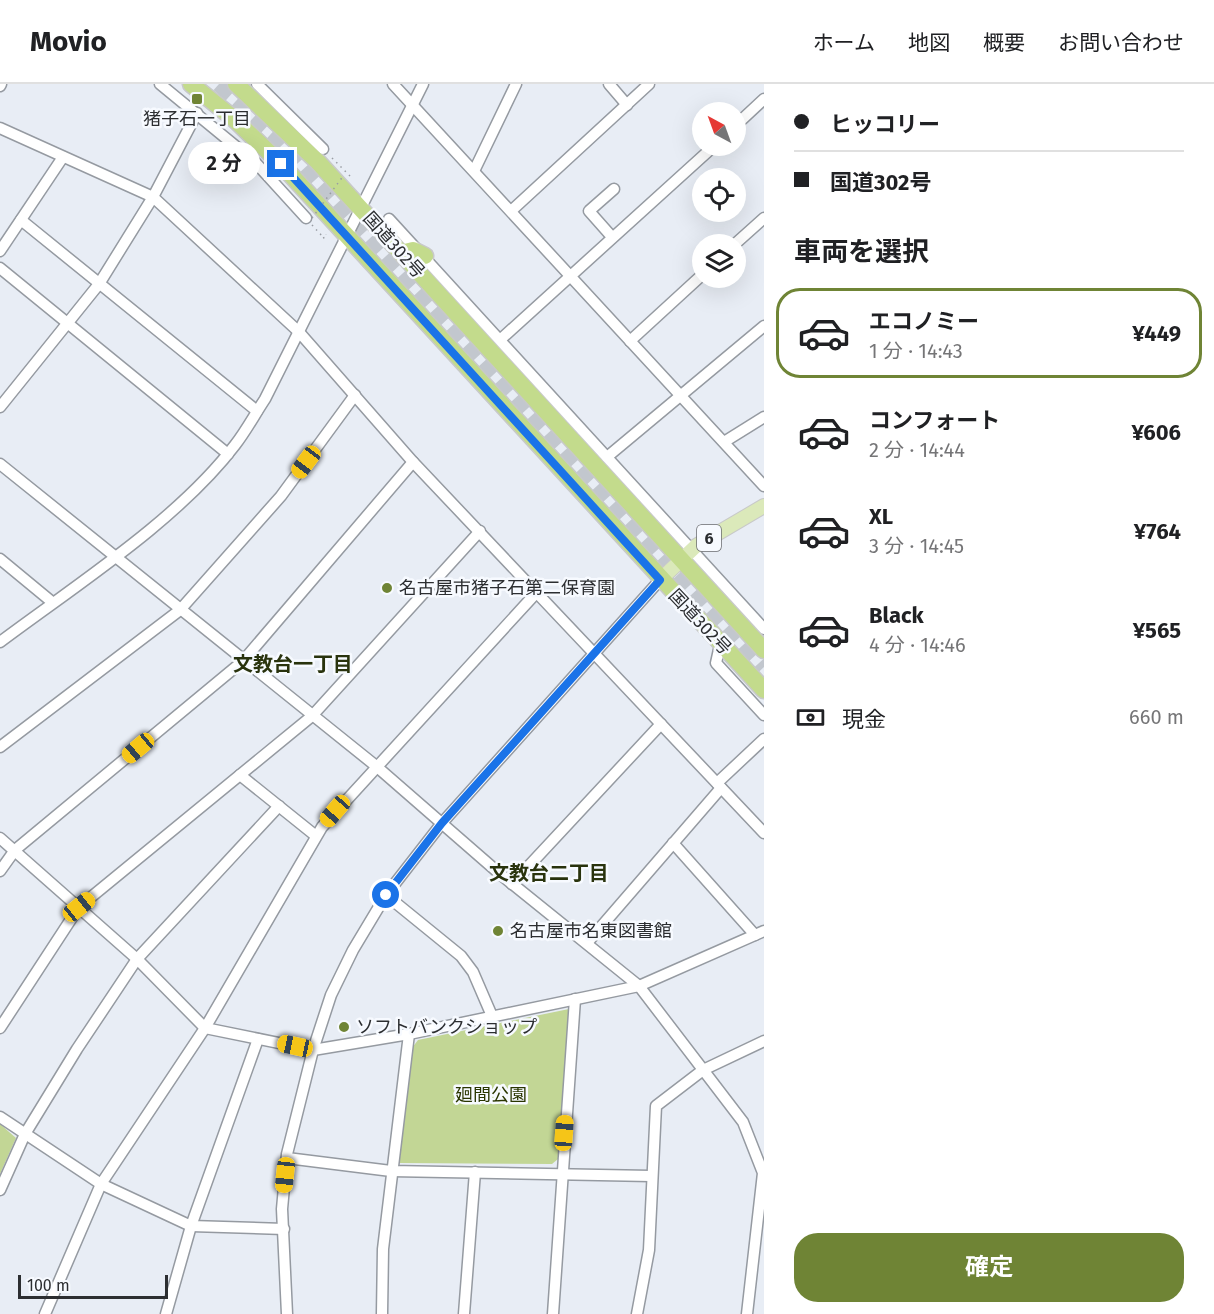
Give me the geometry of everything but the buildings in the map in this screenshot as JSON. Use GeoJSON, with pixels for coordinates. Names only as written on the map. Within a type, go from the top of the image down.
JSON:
{"type":"FeatureCollection","features":[{"type":"Feature","properties":{"kind":"highway","name":"国道302号"},"geometry":{"type":"LineString","coordinates":[[191,84],[233,118],[281,164],[660,580],[764,690]]}},
{"type":"Feature","properties":{"kind":"highway","name":"国道302号"},"geometry":{"type":"LineString","coordinates":[[236,84],[286,129],[360,207],[607,479],[686,555],[721,604],[764,650]]}},
{"type":"Feature","properties":{"kind":"highway"},"geometry":{"type":"LineString","coordinates":[[286,110],[286,129]]}},
{"type":"Feature","properties":{"kind":"highway"},"geometry":{"type":"LineString","coordinates":[[401,254],[413,250],[425,256]]}},
{"type":"Feature","properties":{"kind":"highway"},"geometry":{"type":"LineString","coordinates":[[607,479],[609,459]]}},
{"type":"Feature","properties":{"kind":"highway"},"geometry":{"type":"LineString","coordinates":[[721,604],[744,608]]}},
{"type":"Feature","properties":{"kind":"main road","name":"6"},"geometry":{"type":"LineString","coordinates":[[660,580],[686,555],[764,506]]}},
{"type":"Feature","properties":{"kind":"street"},"geometry":{"type":"LineString","coordinates":[[160,84],[260,168],[306,218]]}},
{"type":"Feature","properties":{"kind":"street"},"geometry":{"type":"LineString","coordinates":[[257,84],[286,110],[323,149]]}},
{"type":"Feature","properties":{"kind":"street"},"geometry":{"type":"LineString","coordinates":[[393,84],[414,104],[764,486]]}},
{"type":"Feature","properties":{"kind":"street"},"geometry":{"type":"LineString","coordinates":[[0,642],[160,520],[205,480],[228,454],[257,411],[299,332],[423,84]]}},
{"type":"Feature","properties":{"kind":"street"},"geometry":{"type":"LineString","coordinates":[[474,171],[516,84]]}},
{"type":"Feature","properties":{"kind":"street"},"geometry":{"type":"LineString","coordinates":[[609,84],[627,105]]}},
{"type":"Feature","properties":{"kind":"street"},"geometry":{"type":"LineString","coordinates":[[511,211],[649,84]]}},
{"type":"Feature","properties":{"kind":"street"},"geometry":{"type":"LineString","coordinates":[[746,116],[764,99]]}},
{"type":"Feature","properties":{"kind":"street"},"geometry":{"type":"LineString","coordinates":[[0,407],[99,284],[153,197],[197,113]]}},
{"type":"Feature","properties":{"kind":"street"},"geometry":{"type":"LineString","coordinates":[[0,128],[153,197],[299,332],[413,462],[764,833]]}},
{"type":"Feature","properties":{"kind":"street"},"geometry":{"type":"LineString","coordinates":[[501,339],[703,156]]}},
{"type":"Feature","properties":{"kind":"street"},"geometry":{"type":"LineString","coordinates":[[0,251],[63,157]]}},
{"type":"Feature","properties":{"kind":"street"},"geometry":{"type":"LineString","coordinates":[[260,168],[281,164]]}},
{"type":"Feature","properties":{"kind":"street"},"geometry":{"type":"LineString","coordinates":[[612,237],[589,212],[614,189]]}},
{"type":"Feature","properties":{"kind":"street"},"geometry":{"type":"LineString","coordinates":[[746,234],[764,218]]}},
{"type":"Feature","properties":{"kind":"street"},"geometry":{"type":"LineString","coordinates":[[389,219],[609,459],[686,555],[764,629]]}},
{"type":"Feature","properties":{"kind":"street"},"geometry":{"type":"LineString","coordinates":[[21,220],[257,411]]}},
{"type":"Feature","properties":{"kind":"street"},"geometry":{"type":"LineString","coordinates":[[0,268],[228,454]]}},
{"type":"Feature","properties":{"kind":"street"},"geometry":{"type":"LineString","coordinates":[[630,340],[692,283]]}},
{"type":"Feature","properties":{"kind":"street"},"geometry":{"type":"LineString","coordinates":[[609,459],[679,395],[764,326]]}},
{"type":"Feature","properties":{"kind":"street"},"geometry":{"type":"LineString","coordinates":[[0,747],[180,610],[281,496],[355,395]]}},
{"type":"Feature","properties":{"kind":"street"},"geometry":{"type":"LineString","coordinates":[[724,442],[764,417]]}},
{"type":"Feature","properties":{"kind":"street"},"geometry":{"type":"LineString","coordinates":[[0,871],[15,850],[243,661],[413,462]]}},
{"type":"Feature","properties":{"kind":"street"},"geometry":{"type":"LineString","coordinates":[[0,464],[376,766],[512,884],[639,986],[743,1122],[762,1165],[764,1173],[760,1248],[745,1314]]}},
{"type":"Feature","properties":{"kind":"street"},"geometry":{"type":"LineString","coordinates":[[0,1028],[79,907],[312,716],[480,531]]}},
{"type":"Feature","properties":{"kind":"street"},"geometry":{"type":"LineString","coordinates":[[0,559],[52,602]]}},
{"type":"Feature","properties":{"kind":"street"},"geometry":{"type":"LineString","coordinates":[[287,1314],[282,1209],[287,1158],[313,1050],[332,994],[363,931],[386,895],[442,823],[592,653],[660,580]]}},
{"type":"Feature","properties":{"kind":"street"},"geometry":{"type":"LineString","coordinates":[[45,1314],[101,1184],[205,1028],[316,836],[376,766],[537,592]]}},
{"type":"Feature","properties":{"kind":"street"},"geometry":{"type":"LineString","coordinates":[[720,645],[716,663],[764,715]]}},
{"type":"Feature","properties":{"kind":"street"},"geometry":{"type":"LineString","coordinates":[[512,884],[660,724]]}},
{"type":"Feature","properties":{"kind":"street"},"geometry":{"type":"LineString","coordinates":[[587,943],[673,843],[719,785],[764,739]]}},
{"type":"Feature","properties":{"kind":"street"},"geometry":{"type":"LineString","coordinates":[[240,775],[316,836]]}},
{"type":"Feature","properties":{"kind":"street"},"geometry":{"type":"LineString","coordinates":[[0,1190],[25,1134],[77,1049],[137,959],[279,806]]}},
{"type":"Feature","properties":{"kind":"street"},"geometry":{"type":"LineString","coordinates":[[0,838],[137,959],[205,1028],[313,1050],[409,1034],[639,986],[759,933],[673,843]]}},
{"type":"Feature","properties":{"kind":"street"},"geometry":{"type":"LineString","coordinates":[[386,895],[461,956],[473,972],[492,1016]]}},
{"type":"Feature","properties":{"kind":"street"},"geometry":{"type":"LineString","coordinates":[[553,1314],[560,1173],[575,999]]}},
{"type":"Feature","properties":{"kind":"street"},"geometry":{"type":"LineString","coordinates":[[382,1314],[383,1249],[409,1034]]}},
{"type":"Feature","properties":{"kind":"street"},"geometry":{"type":"LineString","coordinates":[[166,1314],[191,1226],[258,1039]]}},
{"type":"Feature","properties":{"kind":"street"},"geometry":{"type":"LineString","coordinates":[[637,1314],[649,1250],[656,1106],[703,1070],[764,1041]]}},
{"type":"Feature","properties":{"kind":"street"},"geometry":{"type":"LineString","coordinates":[[0,1117],[101,1184],[191,1226],[284,1229]]}},
{"type":"Feature","properties":{"kind":"street"},"geometry":{"type":"LineString","coordinates":[[287,1158],[391,1171],[651,1176]]}},
{"type":"Feature","properties":{"kind":"street"},"geometry":{"type":"LineString","coordinates":[[464,1314],[475,1172]]}},
{"type":"Feature","properties":{"kind":"path"},"geometry":{"type":"LineString","coordinates":[[335,159],[350,176]]}},
{"type":"Feature","properties":{"kind":"path"},"geometry":{"type":"LineString","coordinates":[[306,218],[323,238],[327,235],[312,218],[344,175]]}},
{"type":"Feature","properties":{"kind":"green space","name":"廻間公園"},"geometry":{"type":"Polygon","coordinates":[[[569,1009],[558,1159],[552,1164],[399,1163],[397,1155],[412,1048],[418,1040],[569,1009]]]}},
{"type":"Feature","properties":{"kind":"green space"},"geometry":{"type":"Polygon","coordinates":[[[0,1124],[16,1138],[0,1174],[0,1124]]]}},
{"type":"Feature","properties":{"kind":"tunnel"},"geometry":{"type":"LineString","coordinates":[[219,84],[275,135],[764,667]]}},
{"type":"Feature","properties":{"kind":"place","name":"猪子石一丁目"},"geometry":{"type":"Point","coordinates":[197,99]}},
{"type":"Feature","properties":{"kind":"place","name":"名古屋市猪子石第二保育園"},"geometry":{"type":"Point","coordinates":[387,588]}},
{"type":"Feature","properties":{"kind":"place","name":"名古屋市名東図書館"},"geometry":{"type":"Point","coordinates":[498,931]}},
{"type":"Feature","properties":{"kind":"place","name":"ソフトバンクショップ"},"geometry":{"type":"Point","coordinates":[344,1027]}},
{"type":"Feature","properties":{"kind":"district","name":"文教台一丁目"},"geometry":{"type":"Point","coordinates":[293,664]}},
{"type":"Feature","properties":{"kind":"district","name":"文教台二丁目"},"geometry":{"type":"Point","coordinates":[549,873]}},
{"type":"Feature","properties":{"kind":"route"},"geometry":{"type":"LineString","coordinates":[[281,164],[660,580],[592,653],[442,823],[386,895]]}}]}
